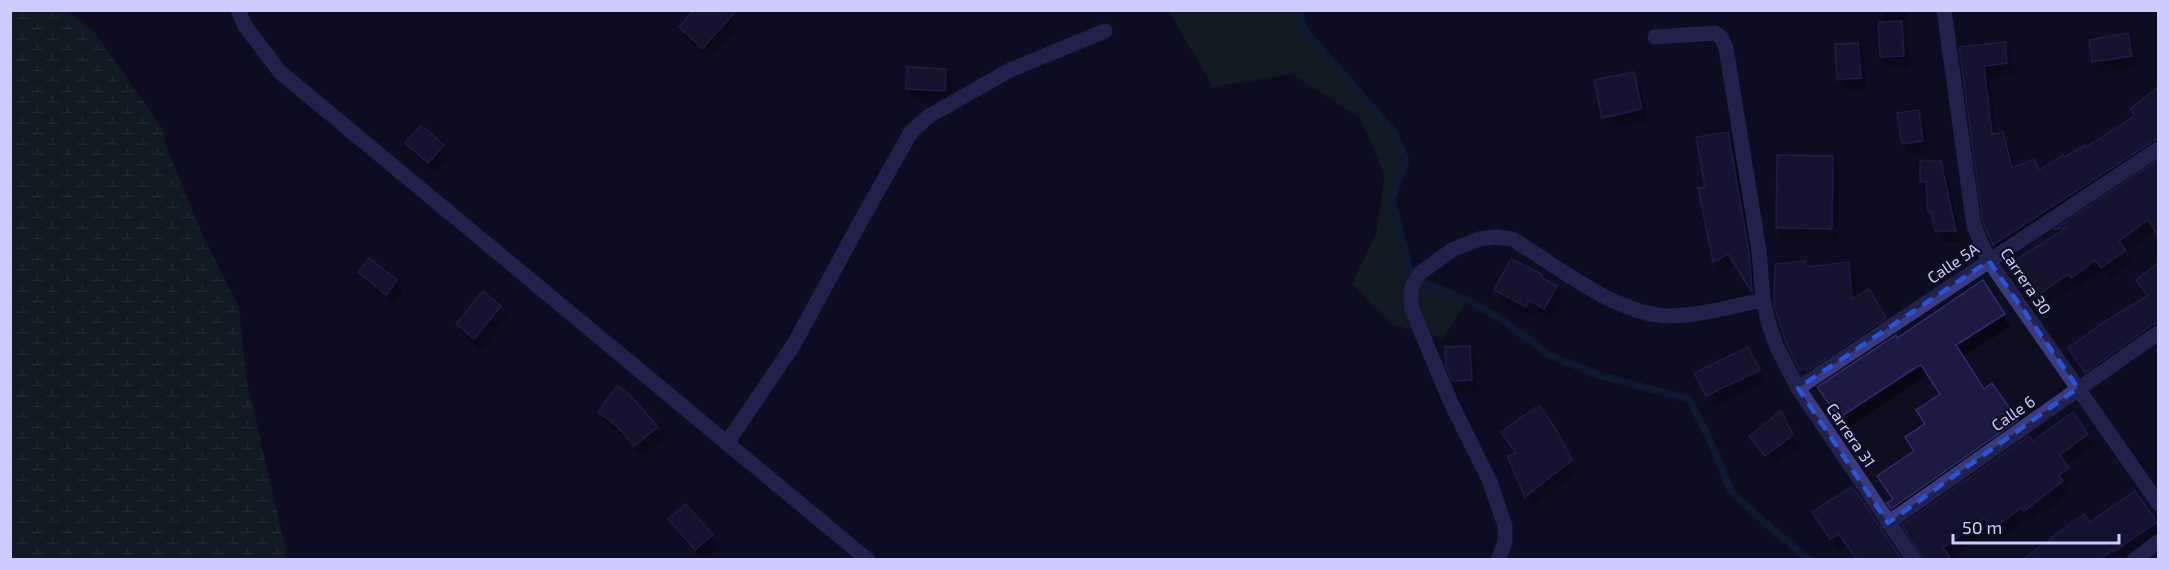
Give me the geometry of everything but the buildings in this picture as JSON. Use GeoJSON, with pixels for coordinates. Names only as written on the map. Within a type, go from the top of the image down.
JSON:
{"type":"FeatureCollection","features":[{"type":"Feature","properties":{"kind":"street"},"geometry":{"type":"LineString","coordinates":[[238,10],[245,26],[280,72],[868,560]]}},
{"type":"Feature","properties":{"kind":"street","name":"Carrera 30"},"geometry":{"type":"LineString","coordinates":[[1944,10],[1974,226],[1989,261],[2158,502]]}},
{"type":"Feature","properties":{"kind":"street"},"geometry":{"type":"LineString","coordinates":[[728,443],[794,344],[862,217],[912,132],[929,116],[1010,70],[1106,31]]}},
{"type":"Feature","properties":{"kind":"street","name":"Carrera 31"},"geometry":{"type":"LineString","coordinates":[[1655,38],[1714,33],[1721,38],[1726,48],[1759,250],[1763,300],[1777,347],[1798,388],[1914,560]]}},
{"type":"Feature","properties":{"kind":"street","name":"Calle 5A"},"geometry":{"type":"LineString","coordinates":[[1798,388],[2158,149]]}},
{"type":"Feature","properties":{"kind":"street"},"geometry":{"type":"LineString","coordinates":[[1498,560],[1505,542],[1505,526],[1490,482],[1451,403],[1412,310],[1412,287],[1420,273],[1437,259],[1464,243],[1496,237],[1512,240],[1626,308],[1672,316],[1711,312],[1763,300]]}},
{"type":"Feature","properties":{"kind":"street","name":"Calle 6"},"geometry":{"type":"LineString","coordinates":[[1888,523],[2158,333]]}},
{"type":"Feature","properties":{"kind":"street"},"geometry":{"type":"LineString","coordinates":[[2134,560],[2158,542]]}},
{"type":"Feature","properties":{"kind":"highlighted area"},"geometry":{"type":"Polygon","coordinates":[[[1989,261],[2078,388],[1888,523],[1798,388],[1989,261]]]}},
{"type":"Feature","properties":{"kind":"green space"},"geometry":{"type":"Polygon","coordinates":[[[10,11],[66,11],[93,30],[162,128],[167,149],[204,238],[239,307],[246,378],[288,559],[11,559],[10,11]]]}},
{"type":"Feature","properties":{"kind":"green space"},"geometry":{"type":"Polygon","coordinates":[[[1169,11],[1299,11],[1304,29],[1394,132],[1406,160],[1392,199],[1410,271],[1426,284],[1468,300],[1443,338],[1391,324],[1352,284],[1376,234],[1385,175],[1360,118],[1293,74],[1213,87],[1169,11]]]}},
{"type":"Feature","properties":{"kind":"waterway"},"geometry":{"type":"LineString","coordinates":[[1299,10],[1304,29],[1394,132],[1406,160],[1392,199],[1410,271]]}},
{"type":"Feature","properties":{"kind":"waterway"},"geometry":{"type":"LineString","coordinates":[[1426,284],[1468,300],[1507,323],[1549,355],[1598,375],[1689,399],[1710,440],[1731,491],[1809,560]]}}]}
